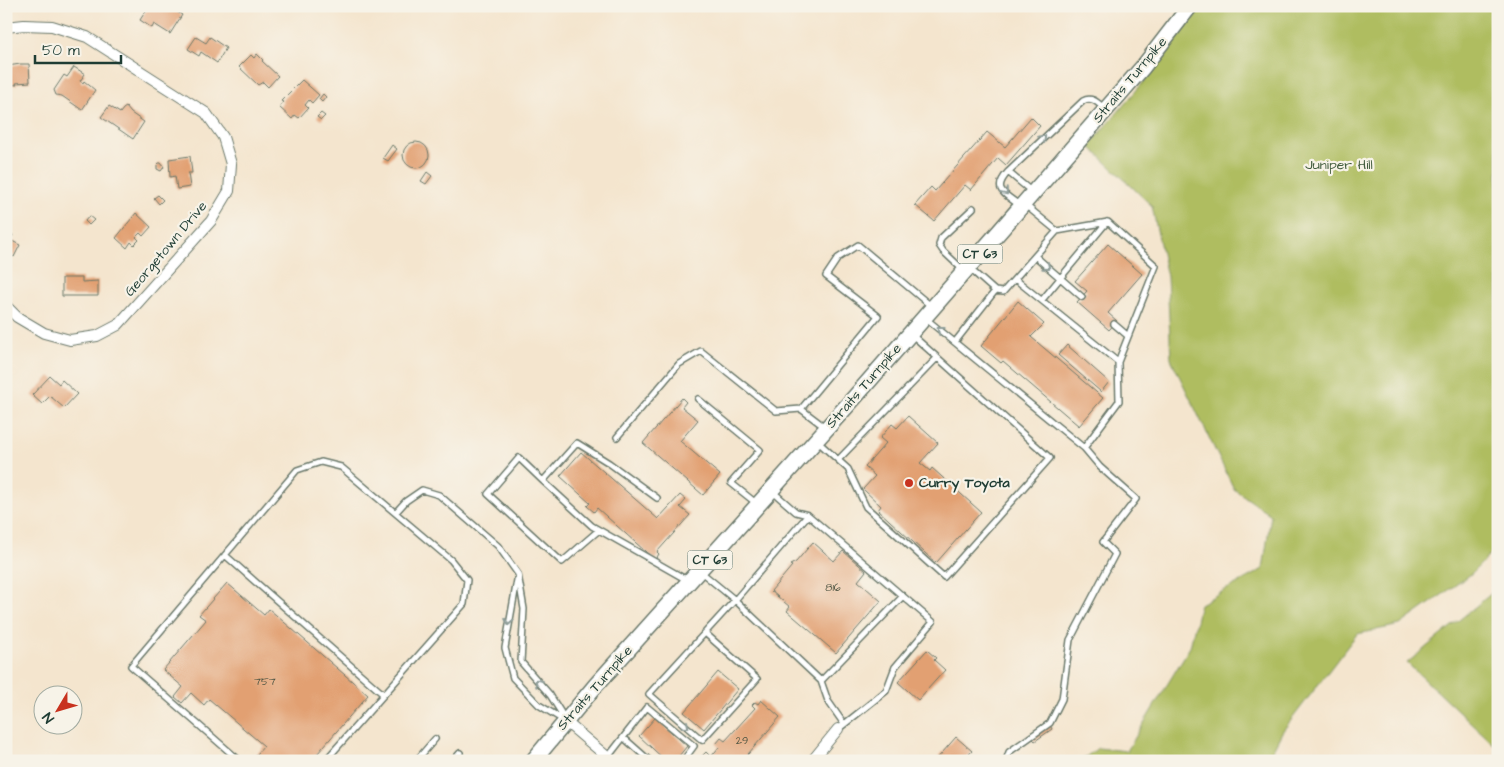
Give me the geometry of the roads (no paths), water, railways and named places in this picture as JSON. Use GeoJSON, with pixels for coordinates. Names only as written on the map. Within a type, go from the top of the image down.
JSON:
{"type":"FeatureCollection","features":[{"type":"Feature","properties":{"kind":"main road","name":"Straits Turnpike"},"geometry":{"type":"LineString","coordinates":[[533,761],[596,685],[827,429],[1106,110],[1143,67],[1190,6]]}},
{"type":"Feature","properties":{"kind":"street","name":"Georgetown Drive"},"geometry":{"type":"LineString","coordinates":[[6,27],[24,25],[52,26],[87,37],[206,114],[223,137],[231,164],[229,191],[211,221],[118,325],[97,336],[70,340],[44,333],[18,317],[6,306]]}},
{"type":"Feature","properties":{"kind":"street"},"geometry":{"type":"LineString","coordinates":[[566,722],[610,759]]}},
{"type":"Feature","properties":{"kind":"street"},"geometry":{"type":"LineString","coordinates":[[812,761],[841,727]]}},
{"type":"Feature","properties":{"kind":"lane"},"geometry":{"type":"LineString","coordinates":[[1026,201],[1002,191],[1000,181],[1082,101],[1093,99],[1106,110]]}},
{"type":"Feature","properties":{"kind":"lane"},"geometry":{"type":"LineString","coordinates":[[1008,172],[1026,201],[1056,231]]}},
{"type":"Feature","properties":{"kind":"lane"},"geometry":{"type":"LineString","coordinates":[[973,208],[941,238],[940,245],[943,251],[966,270],[995,291],[1003,292],[1056,231],[1108,222]]}},
{"type":"Feature","properties":{"kind":"lane"},"geometry":{"type":"LineString","coordinates":[[1042,300],[1108,222]]}},
{"type":"Feature","properties":{"kind":"lane"},"geometry":{"type":"LineString","coordinates":[[1084,448],[1119,402],[1118,362],[1156,266],[1108,222]]}},
{"type":"Feature","properties":{"kind":"lane"},"geometry":{"type":"LineString","coordinates":[[801,409],[878,316],[826,276],[838,258],[858,245],[929,313],[955,342],[1084,448],[1100,468],[1136,499],[1103,542],[1115,554],[1070,640],[1062,699],[1050,723],[1008,752],[1006,761]]}},
{"type":"Feature","properties":{"kind":"lane"},"geometry":{"type":"LineString","coordinates":[[1035,256],[1082,297]]}},
{"type":"Feature","properties":{"kind":"lane"},"geometry":{"type":"LineString","coordinates":[[1015,278],[1118,362]]}},
{"type":"Feature","properties":{"kind":"lane"},"geometry":{"type":"LineString","coordinates":[[955,342],[995,291]]}},
{"type":"Feature","properties":{"kind":"lane"},"geometry":{"type":"LineString","coordinates":[[1114,324],[1128,336]]}},
{"type":"Feature","properties":{"kind":"lane"},"geometry":{"type":"LineString","coordinates":[[816,440],[848,469],[866,507],[944,577],[1050,458],[910,334]]}},
{"type":"Feature","properties":{"kind":"lane"},"geometry":{"type":"LineString","coordinates":[[617,437],[678,364],[701,350],[776,411],[801,409],[827,429]]}},
{"type":"Feature","properties":{"kind":"lane"},"geometry":{"type":"LineString","coordinates":[[838,460],[937,358]]}},
{"type":"Feature","properties":{"kind":"lane"},"geometry":{"type":"LineString","coordinates":[[698,399],[760,450],[731,483],[758,505]]}},
{"type":"Feature","properties":{"kind":"lane"},"geometry":{"type":"LineString","coordinates":[[543,481],[577,443],[609,463],[657,498]]}},
{"type":"Feature","properties":{"kind":"lane"},"geometry":{"type":"LineString","coordinates":[[599,530],[562,562],[488,494],[519,458],[592,526],[695,576],[736,600],[821,681],[828,702],[841,727],[886,691],[895,667],[933,622],[808,515],[796,512],[771,491]]}},
{"type":"Feature","properties":{"kind":"lane"},"geometry":{"type":"LineString","coordinates":[[240,761],[131,666],[297,470],[321,462],[341,466],[451,560],[468,580],[464,604],[325,761]]}},
{"type":"Feature","properties":{"kind":"lane"},"geometry":{"type":"LineString","coordinates":[[396,512],[406,501],[422,490],[439,495],[498,546],[518,574],[524,608],[521,662],[550,695],[566,722]]}},
{"type":"Feature","properties":{"kind":"lane"},"geometry":{"type":"LineString","coordinates":[[705,633],[757,679],[702,740],[650,694],[705,633],[736,600],[808,515]]}},
{"type":"Feature","properties":{"kind":"lane"},"geometry":{"type":"LineString","coordinates":[[225,555],[384,694]]}},
{"type":"Feature","properties":{"kind":"lane"},"geometry":{"type":"LineString","coordinates":[[518,574],[504,648],[513,678],[539,705],[566,722]]}},
{"type":"Feature","properties":{"kind":"lane"},"geometry":{"type":"LineString","coordinates":[[821,681],[903,596]]}},
{"type":"Feature","properties":{"kind":"lane"},"geometry":{"type":"LineString","coordinates":[[610,759],[647,707],[694,746],[683,761]]}},
{"type":"Feature","properties":{"kind":"lane"},"geometry":{"type":"LineString","coordinates":[[624,738],[650,761]]}},
{"type":"Feature","properties":{"kind":"lane"},"geometry":{"type":"LineString","coordinates":[[416,761],[436,739]]}},
{"type":"Feature","properties":{"kind":"lane"},"geometry":{"type":"LineString","coordinates":[[453,761],[460,753]]}},
{"type":"Feature","properties":{"kind":"place","name":"Curry Toyota"},"geometry":{"type":"Point","coordinates":[909,483]}},
{"type":"Feature","properties":{"kind":"park label","name":"Juniper Hill"},"geometry":{"type":"Point","coordinates":[1339,165]}}]}
